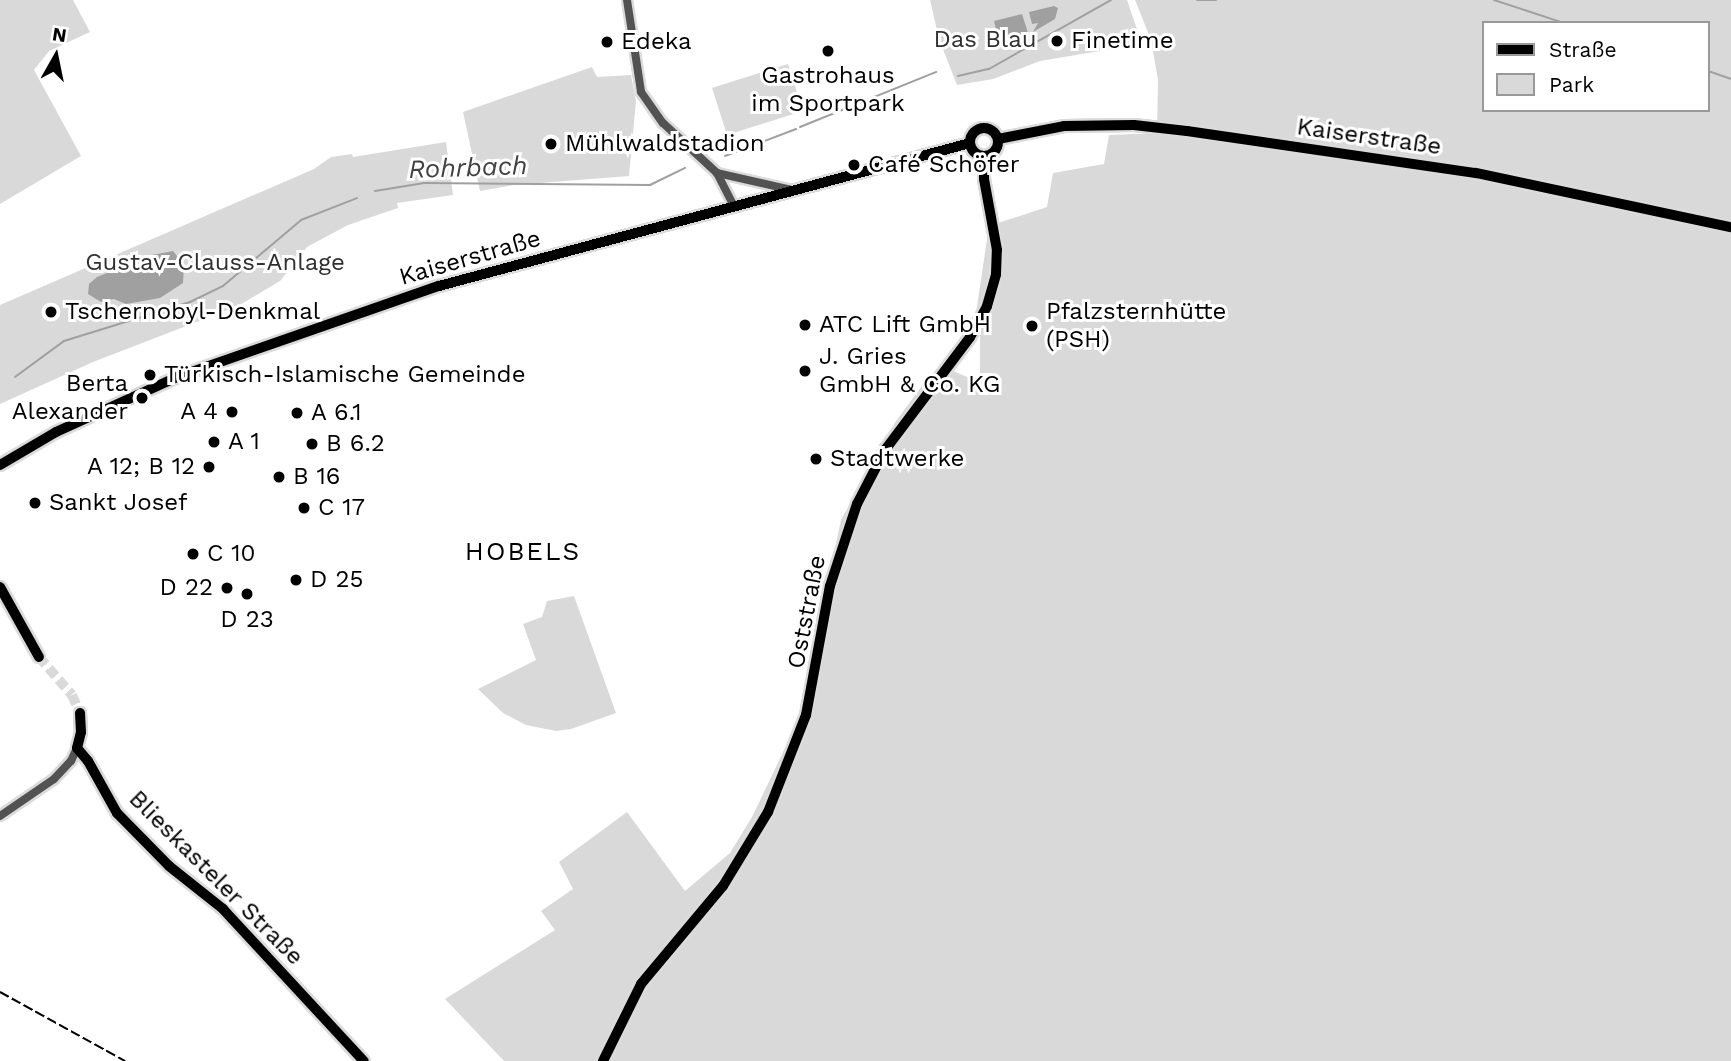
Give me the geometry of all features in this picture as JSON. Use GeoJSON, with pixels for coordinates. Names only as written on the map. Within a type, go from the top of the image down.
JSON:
{"type":"FeatureCollection","features":[{"type":"Feature","properties":{"kind":"main road","name":"Kaiserstraße"},"geometry":{"type":"LineString","coordinates":[[998,139],[1041,128],[1080,125],[1187,131],[1476,173],[1731,227]]}},
{"type":"Feature","properties":{"kind":"main road"},"geometry":{"type":"LineString","coordinates":[[981,128],[993,131],[998,139],[995,151],[984,156],[975,153],[970,142],[974,133],[981,128]]}},
{"type":"Feature","properties":{"kind":"main road","name":"Kaiserstraße"},"geometry":{"type":"LineString","coordinates":[[0,465],[56,432],[177,377],[439,286],[970,142]]}},
{"type":"Feature","properties":{"kind":"main road","name":"Oststraße"},"geometry":{"type":"LineString","coordinates":[[603,1061],[641,984],[723,886],[768,812],[806,715],[834,568],[857,504],[885,450],[970,337],[987,306],[996,274],[997,250],[984,179],[984,156]]}},
{"type":"Feature","properties":{"kind":"main road"},"geometry":{"type":"LineString","coordinates":[[0,587],[39,657]]}},
{"type":"Feature","properties":{"kind":"main road"},"geometry":{"type":"LineString","coordinates":[[77,748],[81,732],[80,713]]}},
{"type":"Feature","properties":{"kind":"main road","name":"Blieskasteler Straße"},"geometry":{"type":"LineString","coordinates":[[77,748],[129,826],[169,866],[223,909],[364,1061]]}},
{"type":"Feature","properties":{"kind":"street"},"geometry":{"type":"LineString","coordinates":[[627,0],[641,92],[663,123],[715,171],[734,206]]}},
{"type":"Feature","properties":{"kind":"street"},"geometry":{"type":"LineString","coordinates":[[715,171],[795,191]]}},
{"type":"Feature","properties":{"kind":"street"},"geometry":{"type":"LineString","coordinates":[[0,816],[54,779],[71,761],[77,748]]}},
{"type":"Feature","properties":{"kind":"green space"},"geometry":{"type":"Polygon","coordinates":[[[0,0],[73,0],[90,32],[49,51],[34,70],[81,156],[0,204],[0,0]]]}},
{"type":"Feature","properties":{"kind":"green space","name":"Das Blau"},"geometry":{"type":"Polygon","coordinates":[[[930,0],[1127,0],[1142,44],[1040,61],[993,79],[957,85],[939,39],[930,0]]]}},
{"type":"Feature","properties":{"kind":"green space"},"geometry":{"type":"Polygon","coordinates":[[[1135,0],[1731,0],[1731,1061],[504,1061],[445,999],[555,930],[541,911],[573,889],[559,862],[627,812],[685,891],[730,853],[752,817],[799,719],[841,520],[896,421],[930,375],[936,381],[947,368],[980,383],[980,329],[968,324],[976,313],[989,226],[1047,207],[1053,173],[1104,164],[1109,135],[1157,133],[1158,80],[1151,40],[1135,0]]]}},
{"type":"Feature","properties":{"kind":"green space"},"geometry":{"type":"Polygon","coordinates":[[[788,64],[803,111],[727,135],[712,88],[788,64]]]}},
{"type":"Feature","properties":{"kind":"green space","name":"Mühlwaldstadion"},"geometry":{"type":"Polygon","coordinates":[[[592,67],[597,77],[631,75],[636,101],[629,176],[514,185],[480,191],[463,112],[592,67]]]}},
{"type":"Feature","properties":{"kind":"green space","name":"Gustav-Clauss-Anlage"},"geometry":{"type":"Polygon","coordinates":[[[446,142],[453,195],[397,203],[398,208],[348,225],[307,247],[280,281],[238,306],[93,362],[0,404],[0,305],[314,169],[331,157],[352,154],[353,157],[446,142]]]}},
{"type":"Feature","properties":{"kind":"green space"},"geometry":{"type":"Polygon","coordinates":[[[574,596],[616,713],[571,729],[556,731],[526,725],[503,713],[478,689],[536,660],[523,624],[542,617],[547,601],[574,596]]]}},
{"type":"Feature","properties":{"kind":"shaded area"},"geometry":{"type":"Polygon","coordinates":[[[1054,6],[1058,8],[1055,19],[1033,32],[1038,23],[1032,24],[1029,12],[1054,6]]]}},
{"type":"Feature","properties":{"kind":"shaded area"},"geometry":{"type":"Polygon","coordinates":[[[1022,14],[1028,33],[999,41],[994,21],[1022,14]]]}},
{"type":"Feature","properties":{"kind":"shaded area"},"geometry":{"type":"Polygon","coordinates":[[[173,251],[184,265],[183,283],[160,298],[126,304],[114,299],[101,302],[88,294],[89,284],[97,277],[152,255],[173,251]]]}},
{"type":"Feature","properties":{"kind":"waterway","name":"Rohrbach"},"geometry":{"type":"LineString","coordinates":[[958,76],[989,69],[1111,0]]}},
{"type":"Feature","properties":{"kind":"waterway","name":"Rohrbach"},"geometry":{"type":"LineString","coordinates":[[1197,0],[1216,0]]}},
{"type":"Feature","properties":{"kind":"waterway","name":"Rohrbach"},"geometry":{"type":"LineString","coordinates":[[1494,0],[1558,21]]}},
{"type":"Feature","properties":{"kind":"waterway","name":"Rohrbach"},"geometry":{"type":"LineString","coordinates":[[800,127],[936,72]]}},
{"type":"Feature","properties":{"kind":"waterway","name":"Rohrbach"},"geometry":{"type":"LineString","coordinates":[[1710,72],[1731,79]]}},
{"type":"Feature","properties":{"kind":"waterway","name":"Rohrbach"},"geometry":{"type":"LineString","coordinates":[[725,156],[796,129]]}},
{"type":"Feature","properties":{"kind":"waterway","name":"Rohrbach"},"geometry":{"type":"LineString","coordinates":[[375,191],[424,183],[650,185],[685,168]]}},
{"type":"Feature","properties":{"kind":"waterway","name":"Rohrbach"},"geometry":{"type":"LineString","coordinates":[[15,377],[64,341],[190,302],[223,286],[301,220],[357,198]]}},
{"type":"Feature","properties":{"kind":"tunnel"},"geometry":{"type":"LineString","coordinates":[[39,657],[72,695],[80,713]]}},
{"type":"Feature","properties":{"kind":"railway"},"geometry":{"type":"LineString","coordinates":[[0,992],[125,1061]]}},
{"type":"Feature","properties":{"kind":"place","name":"Finetime"},"geometry":{"type":"Point","coordinates":[1057,41]}},
{"type":"Feature","properties":{"kind":"place","name":"Edeka"},"geometry":{"type":"Point","coordinates":[607,42]}},
{"type":"Feature","properties":{"kind":"place","name":"Gastrohaus im Sportpark"},"geometry":{"type":"Point","coordinates":[828,51]}},
{"type":"Feature","properties":{"kind":"place","name":"Mühlwaldstadion"},"geometry":{"type":"Point","coordinates":[551,144]}},
{"type":"Feature","properties":{"kind":"place","name":"Café Schöfer"},"geometry":{"type":"Point","coordinates":[854,165]}},
{"type":"Feature","properties":{"kind":"place","name":"Tschernobyl-Denkmal"},"geometry":{"type":"Point","coordinates":[51,312]}},
{"type":"Feature","properties":{"kind":"place","name":"ATC Lift GmbH"},"geometry":{"type":"Point","coordinates":[805,325]}},
{"type":"Feature","properties":{"kind":"place","name":"Pfalzsternhütte (PSH)"},"geometry":{"type":"Point","coordinates":[1032,326]}},
{"type":"Feature","properties":{"kind":"place","name":"J. Gries GmbH & Co. KG"},"geometry":{"type":"Point","coordinates":[805,371]}},
{"type":"Feature","properties":{"kind":"place","name":"Türkisch-Islamische Gemeinde"},"geometry":{"type":"Point","coordinates":[150,375]}},
{"type":"Feature","properties":{"kind":"place","name":"Berta Alexander"},"geometry":{"type":"Point","coordinates":[142,398]}},
{"type":"Feature","properties":{"kind":"place","name":"A 4"},"geometry":{"type":"Point","coordinates":[232,412]}},
{"type":"Feature","properties":{"kind":"place","name":"A 6.1"},"geometry":{"type":"Point","coordinates":[297,413]}},
{"type":"Feature","properties":{"kind":"place","name":"A 1"},"geometry":{"type":"Point","coordinates":[214,442]}},
{"type":"Feature","properties":{"kind":"place","name":"B 6.2"},"geometry":{"type":"Point","coordinates":[312,444]}},
{"type":"Feature","properties":{"kind":"place","name":"Stadtwerke"},"geometry":{"type":"Point","coordinates":[816,459]}},
{"type":"Feature","properties":{"kind":"place","name":"A 12; B 12"},"geometry":{"type":"Point","coordinates":[209,467]}},
{"type":"Feature","properties":{"kind":"place","name":"B 16"},"geometry":{"type":"Point","coordinates":[279,477]}},
{"type":"Feature","properties":{"kind":"place","name":"Sankt Josef"},"geometry":{"type":"Point","coordinates":[35,503]}},
{"type":"Feature","properties":{"kind":"place","name":"C 17"},"geometry":{"type":"Point","coordinates":[304,508]}},
{"type":"Feature","properties":{"kind":"place","name":"C 10"},"geometry":{"type":"Point","coordinates":[193,554]}},
{"type":"Feature","properties":{"kind":"place","name":"D 25"},"geometry":{"type":"Point","coordinates":[296,580]}},
{"type":"Feature","properties":{"kind":"place","name":"D 22"},"geometry":{"type":"Point","coordinates":[227,588]}},
{"type":"Feature","properties":{"kind":"place","name":"D 23"},"geometry":{"type":"Point","coordinates":[247,594]}},
{"type":"Feature","properties":{"kind":"district","name":"HOBELS"},"geometry":{"type":"Point","coordinates":[523,552]}}]}
